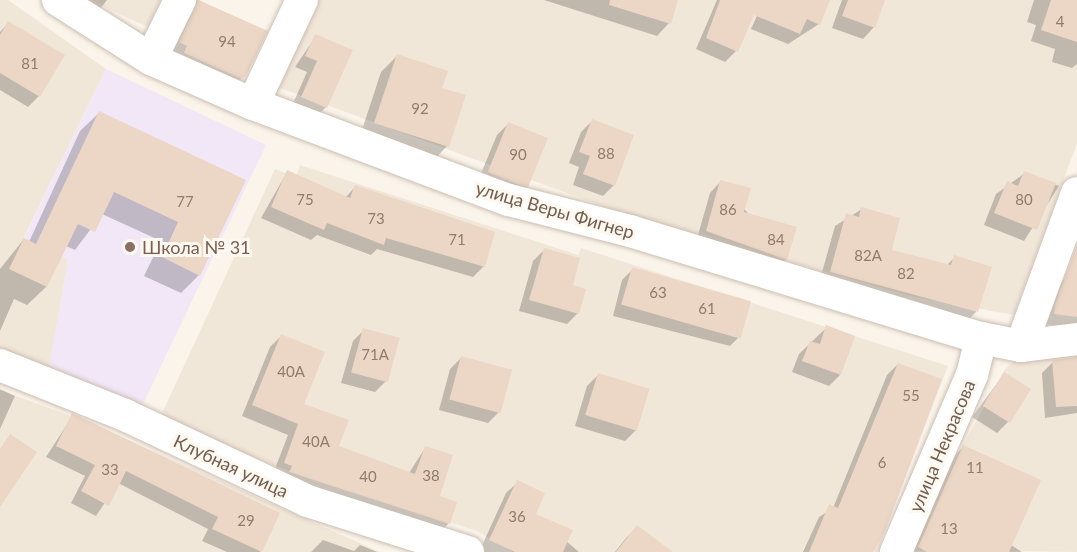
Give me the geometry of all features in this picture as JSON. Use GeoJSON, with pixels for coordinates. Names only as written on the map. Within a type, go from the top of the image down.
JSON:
{"type":"FeatureCollection","features":[{"type":"Feature","properties":{"kind":"street","name":"улица Веры Фигнер"},"geometry":{"type":"LineString","coordinates":[[58,0],[151,60],[254,104],[509,200],[630,231],[981,338],[1021,346],[1077,339]]}},
{"type":"Feature","properties":{"kind":"street"},"geometry":{"type":"LineString","coordinates":[[151,60],[180,0]]}},
{"type":"Feature","properties":{"kind":"street"},"geometry":{"type":"LineString","coordinates":[[254,104],[302,0]]}},
{"type":"Feature","properties":{"kind":"street"},"geometry":{"type":"LineString","coordinates":[[1021,346],[1077,193]]}},
{"type":"Feature","properties":{"kind":"street","name":"улица Некрасова"},"geometry":{"type":"LineString","coordinates":[[896,552],[972,375],[981,338]]}},
{"type":"Feature","properties":{"kind":"street","name":"Клубная улица"},"geometry":{"type":"LineString","coordinates":[[0,364],[125,415],[308,501],[468,552]]}},
{"type":"Feature","properties":{"kind":"shaded area"},"geometry":{"type":"Polygon","coordinates":[[[0,0],[8,0],[106,69],[24,237],[68,260],[49,369],[0,352],[0,0]]]}},
{"type":"Feature","properties":{"kind":"shaded area"},"geometry":{"type":"Polygon","coordinates":[[[89,0],[165,0],[150,28],[89,0]]]}},
{"type":"Feature","properties":{"kind":"shaded area"},"geometry":{"type":"Polygon","coordinates":[[[311,0],[1077,0],[1077,143],[1014,315],[914,297],[638,219],[272,85],[311,0]]]}},
{"type":"Feature","properties":{"kind":"shaded area","name":"Школа № 31"},"geometry":{"type":"Polygon","coordinates":[[[106,69],[266,145],[141,408],[49,369],[68,260],[24,238],[106,69]]]}},
{"type":"Feature","properties":{"kind":"shaded area"},"geometry":{"type":"Polygon","coordinates":[[[300,165],[578,255],[581,248],[948,366],[877,552],[513,552],[477,531],[283,469],[159,420],[275,169],[296,177],[300,165]]]}},
{"type":"Feature","properties":{"kind":"shaded area"},"geometry":{"type":"Polygon","coordinates":[[[1077,354],[1077,552],[905,550],[1005,369],[1019,357],[1077,354]]]}},
{"type":"Feature","properties":{"kind":"shaded area"},"geometry":{"type":"Polygon","coordinates":[[[0,390],[90,423],[380,552],[0,552],[0,390]]]}},
{"type":"Feature","properties":{"kind":"building"},"geometry":{"type":"Polygon","coordinates":[[[198,0],[268,31],[246,76],[241,79],[184,53],[187,46],[179,42],[198,0]]]}},
{"type":"Feature","properties":{"kind":"building"},"geometry":{"type":"Polygon","coordinates":[[[610,0],[678,0],[671,24],[609,5],[610,0]]]}},
{"type":"Feature","properties":{"kind":"building"},"geometry":{"type":"Polygon","coordinates":[[[720,0],[830,0],[820,25],[807,19],[800,34],[754,15],[738,52],[706,38],[720,0]]]}},
{"type":"Feature","properties":{"kind":"building"},"geometry":{"type":"Polygon","coordinates":[[[848,0],[885,0],[875,28],[842,16],[848,0]]]}},
{"type":"Feature","properties":{"kind":"building"},"geometry":{"type":"Polygon","coordinates":[[[1051,0],[1077,0],[1077,42],[1041,30],[1051,0]]]}},
{"type":"Feature","properties":{"kind":"building"},"geometry":{"type":"Polygon","coordinates":[[[8,21],[65,55],[40,97],[0,73],[0,35],[8,21]]]}},
{"type":"Feature","properties":{"kind":"building"},"geometry":{"type":"Polygon","coordinates":[[[315,34],[353,50],[327,108],[301,97],[317,61],[305,56],[315,34]]]}},
{"type":"Feature","properties":{"kind":"building"},"geometry":{"type":"Polygon","coordinates":[[[397,54],[448,71],[442,88],[466,95],[449,147],[374,123],[397,54]]]}},
{"type":"Feature","properties":{"kind":"building"},"geometry":{"type":"Polygon","coordinates":[[[99,111],[246,180],[200,276],[162,257],[178,222],[114,192],[95,232],[78,224],[47,287],[9,269],[24,238],[36,244],[99,111]]]}},
{"type":"Feature","properties":{"kind":"building"},"geometry":{"type":"Polygon","coordinates":[[[592,119],[634,135],[615,186],[583,174],[590,156],[579,152],[592,119]]]}},
{"type":"Feature","properties":{"kind":"building"},"geometry":{"type":"Polygon","coordinates":[[[508,122],[548,138],[528,188],[488,172],[508,122]]]}},
{"type":"Feature","properties":{"kind":"building"},"geometry":{"type":"Polygon","coordinates":[[[287,170],[350,198],[355,185],[495,232],[485,267],[386,238],[384,245],[327,223],[324,230],[271,207],[287,170]]]}},
{"type":"Feature","properties":{"kind":"building"},"geometry":{"type":"Polygon","coordinates":[[[1024,171],[1056,183],[1037,230],[994,213],[1007,181],[1018,186],[1024,171]]]}},
{"type":"Feature","properties":{"kind":"building"},"geometry":{"type":"Polygon","coordinates":[[[720,180],[751,188],[744,212],[797,227],[787,260],[706,231],[720,180]]]}},
{"type":"Feature","properties":{"kind":"building"},"geometry":{"type":"Polygon","coordinates":[[[861,207],[900,218],[892,250],[951,265],[954,255],[992,267],[978,312],[830,272],[846,213],[859,217],[861,207]]]}},
{"type":"Feature","properties":{"kind":"building"},"geometry":{"type":"Polygon","coordinates":[[[1077,245],[1077,317],[1054,314],[1055,304],[1077,245]]]}},
{"type":"Feature","properties":{"kind":"building"},"geometry":{"type":"Polygon","coordinates":[[[544,248],[580,258],[573,285],[586,289],[579,314],[529,300],[544,248]]]}},
{"type":"Feature","properties":{"kind":"building"},"geometry":{"type":"Polygon","coordinates":[[[632,267],[751,301],[740,339],[621,304],[632,267]]]}},
{"type":"Feature","properties":{"kind":"building"},"geometry":{"type":"Polygon","coordinates":[[[826,325],[855,336],[841,375],[802,361],[810,341],[820,344],[826,325]]]}},
{"type":"Feature","properties":{"kind":"building"},"geometry":{"type":"Polygon","coordinates":[[[363,328],[400,338],[388,382],[351,372],[363,328]]]}},
{"type":"Feature","properties":{"kind":"building"},"geometry":{"type":"Polygon","coordinates":[[[281,334],[325,352],[304,404],[349,420],[339,446],[415,474],[425,446],[453,455],[440,496],[457,502],[450,524],[289,472],[292,466],[284,463],[298,424],[252,405],[281,334]]]}},
{"type":"Feature","properties":{"kind":"building"},"geometry":{"type":"Polygon","coordinates":[[[461,356],[512,370],[501,413],[449,399],[461,356]]]}},
{"type":"Feature","properties":{"kind":"building"},"geometry":{"type":"Polygon","coordinates":[[[1077,357],[1077,406],[1056,407],[1052,360],[1077,357]]]}},
{"type":"Feature","properties":{"kind":"building"},"geometry":{"type":"Polygon","coordinates":[[[898,363],[942,379],[885,531],[873,552],[809,552],[829,504],[838,508],[898,363]]]}},
{"type":"Feature","properties":{"kind":"building"},"geometry":{"type":"Polygon","coordinates":[[[1004,372],[1031,389],[1010,423],[983,406],[1004,372]]]}},
{"type":"Feature","properties":{"kind":"building"},"geometry":{"type":"Polygon","coordinates":[[[598,373],[650,389],[637,431],[585,415],[598,373]]]}},
{"type":"Feature","properties":{"kind":"building"},"geometry":{"type":"Polygon","coordinates":[[[72,413],[280,513],[262,552],[212,529],[218,517],[126,471],[109,506],[81,491],[95,465],[56,446],[72,413]]]}},
{"type":"Feature","properties":{"kind":"building"},"geometry":{"type":"Polygon","coordinates":[[[10,434],[37,452],[0,507],[0,449],[10,434]]]}},
{"type":"Feature","properties":{"kind":"building"},"geometry":{"type":"Polygon","coordinates":[[[963,445],[1041,480],[1009,552],[927,552],[918,547],[963,445]]]}},
{"type":"Feature","properties":{"kind":"building"},"geometry":{"type":"Polygon","coordinates":[[[517,480],[545,493],[536,514],[573,530],[563,552],[515,552],[489,540],[517,480]]]}},
{"type":"Feature","properties":{"kind":"building"},"geometry":{"type":"Polygon","coordinates":[[[637,525],[673,552],[616,552],[637,525]]]}},
{"type":"Feature","properties":{"kind":"place","name":"Школа № 31"},"geometry":{"type":"Point","coordinates":[130,247]}}]}
